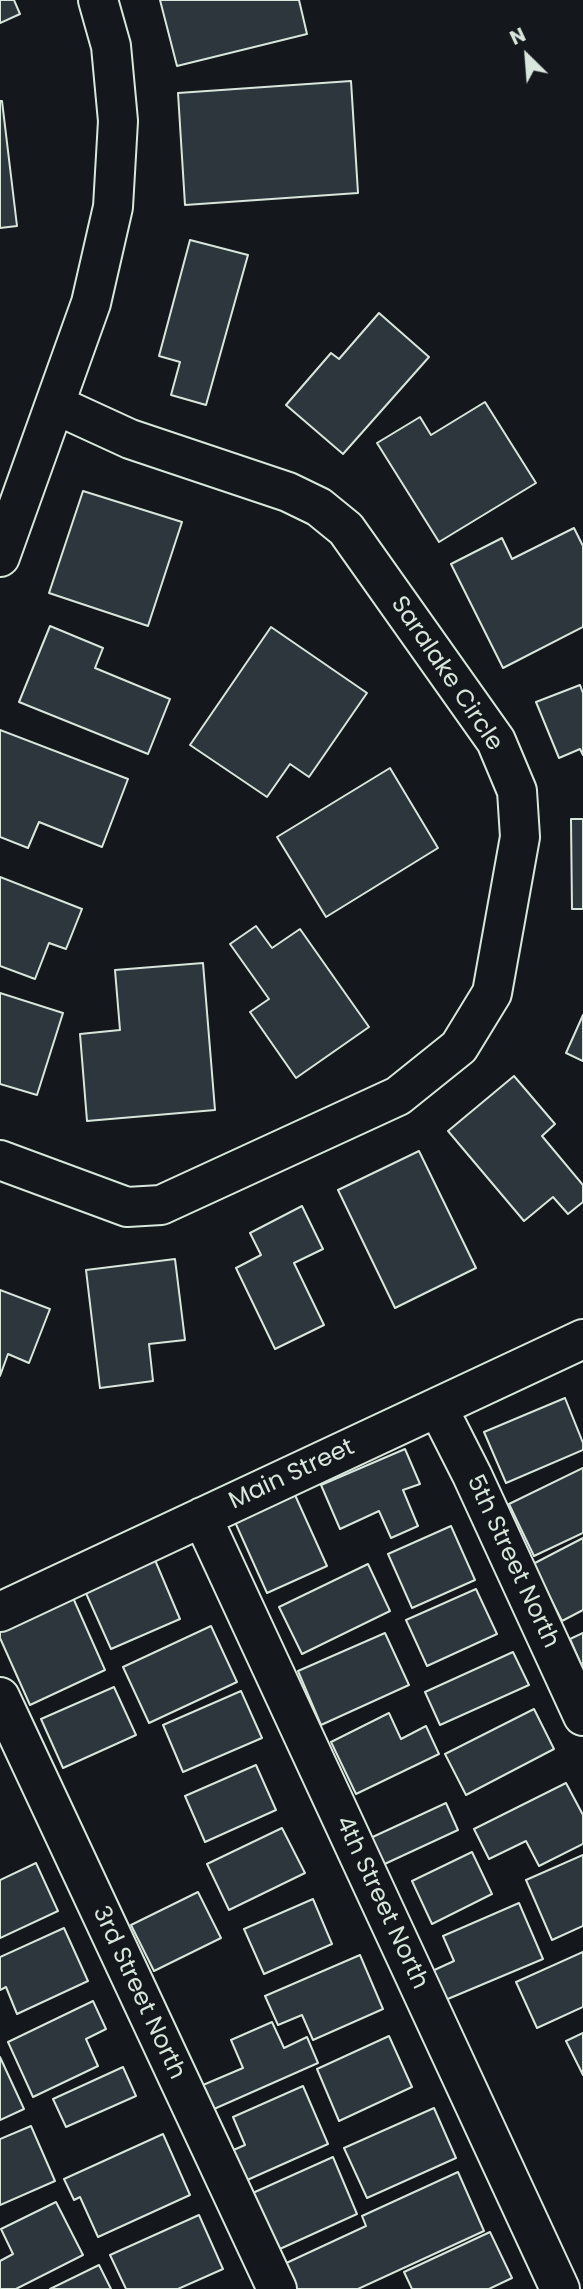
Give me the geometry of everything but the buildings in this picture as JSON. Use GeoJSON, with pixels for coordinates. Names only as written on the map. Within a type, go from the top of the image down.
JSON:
{"type":"FeatureCollection","features":[{"type":"Feature","properties":{"kind":"street"},"geometry":{"type":"LineString","coordinates":[[0,557],[91,303],[113,207],[118,121],[111,46],[98,0]]}},
{"type":"Feature","properties":{"kind":"street","name":"Saralake Circle"},"geometry":{"type":"LineString","coordinates":[[0,1160],[127,1207],[161,1206],[398,1096],[459,1047],[492,993],[520,836],[517,791],[496,741],[346,529],[319,507],[288,492],[130,439],[56,405]]}},
{"type":"Feature","properties":{"kind":"street","name":"Main Street"},"geometry":{"type":"LineString","coordinates":[[0,1612],[583,1339]]}},
{"type":"Feature","properties":{"kind":"street","name":"5th Street North"},"geometry":{"type":"LineString","coordinates":[[438,1408],[472,1475],[583,1716]]}},
{"type":"Feature","properties":{"kind":"street","name":"4th Street North"},"geometry":{"type":"LineString","coordinates":[[202,1517],[561,2289]]}},
{"type":"Feature","properties":{"kind":"street","name":"3rd Street North"},"geometry":{"type":"LineString","coordinates":[[0,1697],[277,2289]]}}]}
